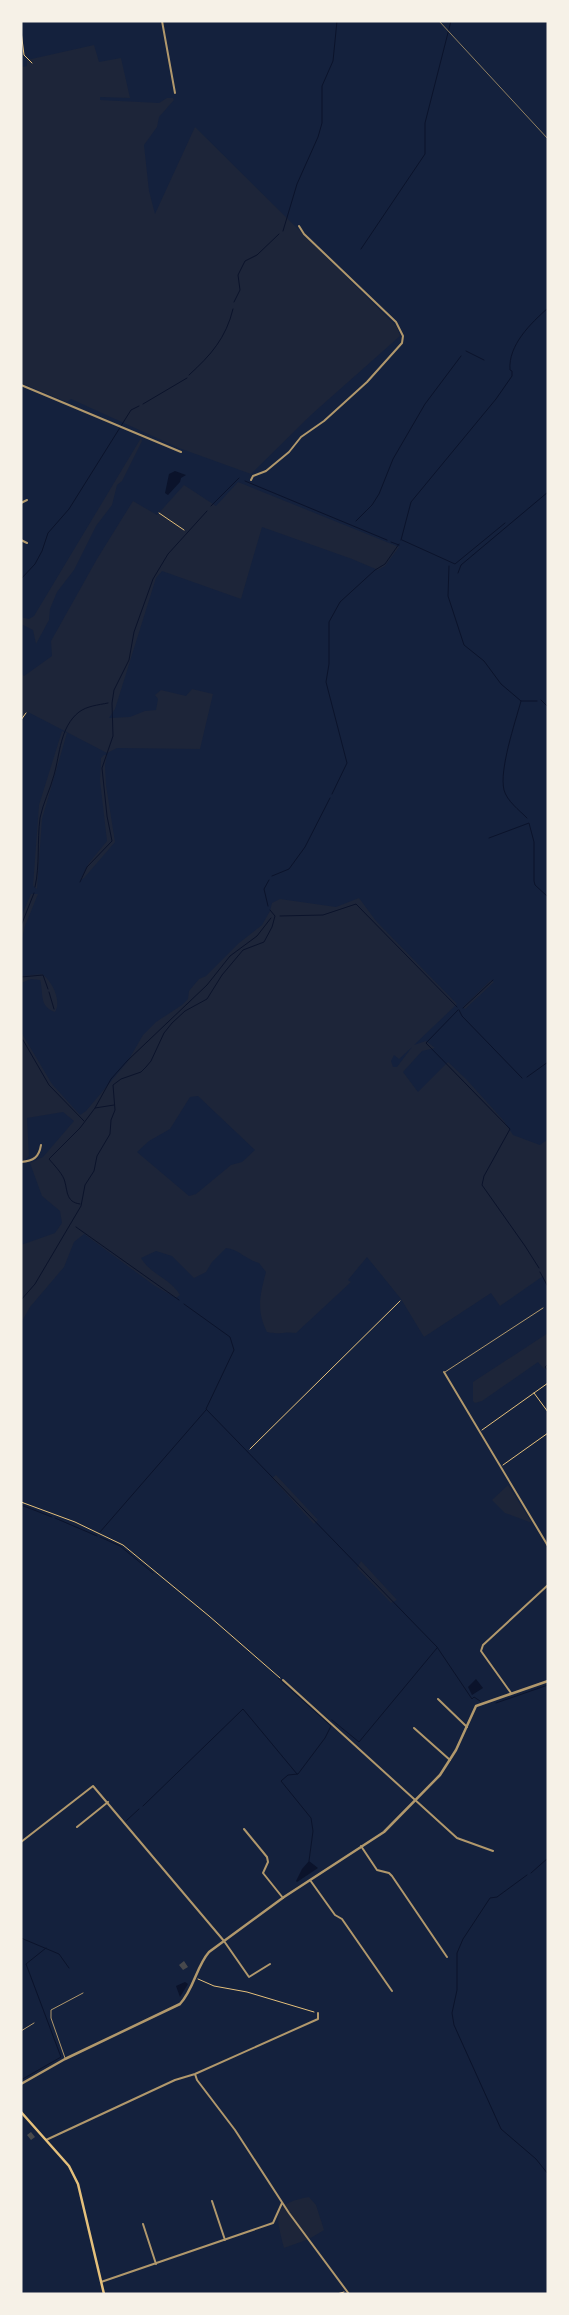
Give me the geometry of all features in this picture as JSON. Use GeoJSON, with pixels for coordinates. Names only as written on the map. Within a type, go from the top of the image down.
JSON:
{"type":"FeatureCollection","features":[{"type":"Feature","properties":{"kind":"main road"},"geometry":{"type":"LineString","coordinates":[[21,2112],[69,2166],[78,2184],[104,2294]]}},
{"type":"Feature","properties":{"kind":"street"},"geometry":{"type":"LineString","coordinates":[[162,21],[175,93]]}},
{"type":"Feature","properties":{"kind":"street"},"geometry":{"type":"LineString","coordinates":[[251,480],[253,476],[274,465],[289,452],[301,437],[324,421],[367,382],[402,343],[403,336],[396,322],[304,234],[299,226]]}},
{"type":"Feature","properties":{"kind":"street"},"geometry":{"type":"LineString","coordinates":[[21,385],[181,452]]}},
{"type":"Feature","properties":{"kind":"street"},"geometry":{"type":"LineString","coordinates":[[21,503],[27,500]]}},
{"type":"Feature","properties":{"kind":"street"},"geometry":{"type":"LineString","coordinates":[[21,540],[27,543]]}},
{"type":"Feature","properties":{"kind":"street"},"geometry":{"type":"LineString","coordinates":[[21,1162],[35,1159],[39,1154],[41,1145]]}},
{"type":"Feature","properties":{"kind":"street"},"geometry":{"type":"LineString","coordinates":[[444,1372],[548,1546]]}},
{"type":"Feature","properties":{"kind":"street"},"geometry":{"type":"LineString","coordinates":[[511,1693],[481,1651],[483,1645],[548,1585]]}},
{"type":"Feature","properties":{"kind":"street"},"geometry":{"type":"LineString","coordinates":[[283,1680],[417,1800],[453,1835],[493,1851]]}},
{"type":"Feature","properties":{"kind":"street"},"geometry":{"type":"LineString","coordinates":[[21,2084],[65,2059],[173,2009],[185,1998],[205,1957],[282,1898],[384,1832],[417,1800],[440,1775],[450,1760],[476,1706],[548,1681]]}},
{"type":"Feature","properties":{"kind":"street"},"geometry":{"type":"LineString","coordinates":[[438,1699],[466,1727]]}},
{"type":"Feature","properties":{"kind":"street"},"geometry":{"type":"LineString","coordinates":[[414,1728],[450,1760]]}},
{"type":"Feature","properties":{"kind":"street"},"geometry":{"type":"LineString","coordinates":[[21,1842],[94,1786],[224,1941],[249,1977],[270,1964]]}},
{"type":"Feature","properties":{"kind":"street"},"geometry":{"type":"LineString","coordinates":[[77,1827],[108,1802]]}},
{"type":"Feature","properties":{"kind":"street"},"geometry":{"type":"LineString","coordinates":[[244,1829],[267,1857],[268,1862],[262,1870],[263,1874],[282,1898]]}},
{"type":"Feature","properties":{"kind":"street"},"geometry":{"type":"LineString","coordinates":[[361,1846],[377,1870],[389,1873],[392,1876],[447,1957]]}},
{"type":"Feature","properties":{"kind":"street"},"geometry":{"type":"LineString","coordinates":[[310,1880],[335,1915],[342,1919],[392,1991]]}},
{"type":"Feature","properties":{"kind":"street"},"geometry":{"type":"LineString","coordinates":[[46,2140],[175,2080],[195,2074],[318,2019],[318,2013]]}},
{"type":"Feature","properties":{"kind":"street"},"geometry":{"type":"LineString","coordinates":[[195,2074],[197,2080],[235,2130],[282,2203],[349,2294]]}},
{"type":"Feature","properties":{"kind":"street"},"geometry":{"type":"LineString","coordinates":[[212,2201],[225,2240]]}},
{"type":"Feature","properties":{"kind":"street"},"geometry":{"type":"LineString","coordinates":[[101,2282],[273,2223],[282,2203]]}},
{"type":"Feature","properties":{"kind":"street"},"geometry":{"type":"LineString","coordinates":[[143,2224],[156,2264]]}},
{"type":"Feature","properties":{"kind":"lane"},"geometry":{"type":"LineString","coordinates":[[444,1372],[543,1308]]}},
{"type":"Feature","properties":{"kind":"lane"},"geometry":{"type":"LineString","coordinates":[[65,2059],[50,2014],[55,2007],[83,1993]]}},
{"type":"Feature","properties":{"kind":"lane"},"geometry":{"type":"LineString","coordinates":[[21,2031],[34,2023]]}},
{"type":"Feature","properties":{"kind":"path"},"geometry":{"type":"LineString","coordinates":[[21,31],[24,56],[26,60],[32,63]]}},
{"type":"Feature","properties":{"kind":"path"},"geometry":{"type":"LineString","coordinates":[[158,513],[184,530]]}},
{"type":"Feature","properties":{"kind":"path"},"geometry":{"type":"LineString","coordinates":[[21,720],[26,713]]}},
{"type":"Feature","properties":{"kind":"path"},"geometry":{"type":"LineString","coordinates":[[250,1449],[400,1301]]}},
{"type":"Feature","properties":{"kind":"path"},"geometry":{"type":"LineString","coordinates":[[480,1432],[548,1383]]}},
{"type":"Feature","properties":{"kind":"path"},"geometry":{"type":"LineString","coordinates":[[534,1393],[548,1412]]}},
{"type":"Feature","properties":{"kind":"path"},"geometry":{"type":"LineString","coordinates":[[500,1467],[548,1433]]}},
{"type":"Feature","properties":{"kind":"path"},"geometry":{"type":"LineString","coordinates":[[21,1502],[75,1522],[123,1545],[283,1680]]}},
{"type":"Feature","properties":{"kind":"path"},"geometry":{"type":"LineString","coordinates":[[195,1978],[214,1986],[247,1992],[318,2013]]}},
{"type":"Feature","properties":{"kind":"path"},"geometry":{"type":"LineString","coordinates":[[337,2294],[347,2291]]}},
{"type":"Feature","properties":{"kind":"shaded area"},"geometry":{"type":"Polygon","coordinates":[[[94,45],[99,62],[121,58],[130,98],[100,97],[100,100],[159,103],[167,98],[173,98],[174,100],[159,117],[157,127],[144,145],[149,191],[155,214],[195,127],[397,327],[400,336],[312,414],[251,474],[179,448],[71,399],[67,402],[21,383],[21,67],[27,66],[27,60],[94,45]]]}},
{"type":"Feature","properties":{"kind":"shaded area"},"geometry":{"type":"Polygon","coordinates":[[[141,438],[142,441],[122,481],[117,485],[112,505],[96,526],[74,570],[57,592],[50,609],[49,620],[36,644],[33,630],[21,624],[21,617],[29,619],[34,616],[141,438]]]}},
{"type":"Feature","properties":{"kind":"shaded area"},"geometry":{"type":"Polygon","coordinates":[[[175,471],[186,475],[181,478],[180,482],[168,495],[165,493],[169,474],[175,471]]]}},
{"type":"Feature","properties":{"kind":"shaded area"},"geometry":{"type":"Polygon","coordinates":[[[238,482],[399,547],[385,566],[378,570],[262,527],[241,599],[162,571],[156,578],[115,709],[109,718],[130,717],[145,711],[156,710],[158,699],[155,695],[161,690],[186,696],[192,689],[213,694],[200,749],[117,748],[107,753],[28,712],[21,720],[21,673],[24,676],[52,656],[51,641],[97,559],[133,501],[157,515],[184,485],[216,506],[238,482]]]}},
{"type":"Feature","properties":{"kind":"shaded area"},"geometry":{"type":"Polygon","coordinates":[[[62,731],[67,733],[42,819],[37,889],[33,886],[39,805],[62,731]]]}},
{"type":"Feature","properties":{"kind":"shaded area"},"geometry":{"type":"Polygon","coordinates":[[[107,755],[105,765],[106,785],[115,842],[84,878],[80,880],[89,863],[107,841],[100,781],[101,758],[107,755]]]}},
{"type":"Feature","properties":{"kind":"shaded area"},"geometry":{"type":"Polygon","coordinates":[[[31,894],[38,894],[25,926],[21,943],[21,917],[31,894]]]}},
{"type":"Feature","properties":{"kind":"shaded area"},"geometry":{"type":"Polygon","coordinates":[[[359,898],[376,921],[457,1004],[414,1045],[426,1041],[435,1048],[422,1051],[403,1072],[418,1092],[448,1062],[504,1121],[513,1135],[540,1145],[548,1139],[548,1286],[543,1276],[500,1306],[491,1293],[424,1337],[401,1299],[367,1257],[348,1280],[351,1282],[296,1333],[271,1333],[267,1332],[260,1309],[266,1272],[259,1263],[250,1260],[235,1250],[226,1248],[212,1262],[206,1272],[194,1278],[172,1256],[156,1251],[141,1258],[145,1264],[176,1289],[180,1295],[176,1298],[155,1286],[84,1234],[74,1242],[64,1267],[30,1307],[21,1323],[21,1245],[55,1233],[62,1223],[60,1211],[42,1196],[30,1163],[43,1157],[74,1121],[63,1112],[27,1118],[29,1156],[25,1160],[21,1160],[21,1032],[52,1084],[80,1115],[86,1111],[128,1061],[143,1035],[156,1022],[182,1005],[188,999],[189,991],[199,979],[206,976],[239,943],[262,925],[272,903],[280,899],[336,907],[359,898]],[[412,1047],[399,1059],[394,1055],[391,1061],[393,1067],[397,1067],[412,1047]],[[198,1096],[190,1097],[170,1129],[149,1141],[137,1152],[189,1196],[196,1194],[231,1165],[242,1162],[255,1150],[198,1096]]]}},
{"type":"Feature","properties":{"kind":"shaded area"},"geometry":{"type":"Polygon","coordinates":[[[42,974],[55,991],[57,1007],[55,1012],[46,1006],[44,1002],[40,980],[31,979],[21,983],[21,976],[42,974]]]}},
{"type":"Feature","properties":{"kind":"shaded area"},"geometry":{"type":"Polygon","coordinates":[[[491,980],[494,982],[465,1009],[463,1007],[491,980]]]}},
{"type":"Feature","properties":{"kind":"shaded area"},"geometry":{"type":"Polygon","coordinates":[[[548,1333],[548,1367],[544,1369],[538,1362],[482,1401],[475,1403],[473,1401],[473,1382],[548,1333]]]}},
{"type":"Feature","properties":{"kind":"shaded area"},"geometry":{"type":"Polygon","coordinates":[[[276,1475],[318,1520],[314,1524],[272,1478],[276,1475]]]}},
{"type":"Feature","properties":{"kind":"shaded area"},"geometry":{"type":"Polygon","coordinates":[[[508,1485],[532,1523],[505,1513],[492,1500],[508,1485]]]}},
{"type":"Feature","properties":{"kind":"shaded area"},"geometry":{"type":"Polygon","coordinates":[[[361,1561],[397,1600],[391,1603],[357,1568],[361,1561]]]}},
{"type":"Feature","properties":{"kind":"shaded area"},"geometry":{"type":"Polygon","coordinates":[[[476,1679],[483,1688],[472,1695],[468,1687],[476,1679]]]}},
{"type":"Feature","properties":{"kind":"shaded area"},"geometry":{"type":"Polygon","coordinates":[[[309,1861],[318,1868],[297,1882],[302,1869],[309,1861]]]}},
{"type":"Feature","properties":{"kind":"shaded area"},"geometry":{"type":"Polygon","coordinates":[[[185,1982],[188,1984],[180,1997],[176,1986],[185,1982]]]}},
{"type":"Feature","properties":{"kind":"shaded area"},"geometry":{"type":"Polygon","coordinates":[[[309,2197],[316,2205],[324,2230],[309,2239],[284,2248],[279,2228],[279,2213],[288,2203],[309,2197]]]}},
{"type":"Feature","properties":{"kind":"building"},"geometry":{"type":"Polygon","coordinates":[[[184,1961],[188,1967],[183,1970],[179,1965],[184,1961]]]}},
{"type":"Feature","properties":{"kind":"building"},"geometry":{"type":"Polygon","coordinates":[[[31,2132],[35,2137],[31,2140],[27,2135],[31,2132]]]}},
{"type":"Feature","properties":{"kind":"waterway"},"geometry":{"type":"LineString","coordinates":[[283,231],[297,184],[318,137],[322,123],[322,86],[333,61],[337,21]]}},
{"type":"Feature","properties":{"kind":"waterway"},"geometry":{"type":"LineString","coordinates":[[361,249],[425,154],[425,123],[451,21]]}},
{"type":"Feature","properties":{"kind":"waterway"},"geometry":{"type":"LineString","coordinates":[[234,302],[240,290],[238,275],[245,261],[257,255],[279,234]]}},
{"type":"Feature","properties":{"kind":"waterway"},"geometry":{"type":"LineString","coordinates":[[401,540],[411,502],[496,399],[512,376],[510,361],[517,343],[535,320],[548,308]]}},
{"type":"Feature","properties":{"kind":"waterway"},"geometry":{"type":"LineString","coordinates":[[189,375],[217,345],[226,329],[233,309]]}},
{"type":"Feature","properties":{"kind":"waterway"},"geometry":{"type":"LineString","coordinates":[[466,351],[484,360]]}},
{"type":"Feature","properties":{"kind":"waterway"},"geometry":{"type":"LineString","coordinates":[[356,521],[372,505],[379,494],[393,459],[425,404],[461,356]]}},
{"type":"Feature","properties":{"kind":"waterway"},"geometry":{"type":"LineString","coordinates":[[143,404],[187,378]]}},
{"type":"Feature","properties":{"kind":"waterway"},"geometry":{"type":"LineString","coordinates":[[21,579],[35,564],[48,533],[69,509],[131,410],[139,406]]}},
{"type":"Feature","properties":{"kind":"waterway"},"geometry":{"type":"LineString","coordinates":[[211,506],[239,478]]}},
{"type":"Feature","properties":{"kind":"waterway"},"geometry":{"type":"LineString","coordinates":[[245,481],[387,540]]}},
{"type":"Feature","properties":{"kind":"waterway"},"geometry":{"type":"LineString","coordinates":[[458,573],[461,565],[548,492]]}},
{"type":"Feature","properties":{"kind":"waterway"},"geometry":{"type":"LineString","coordinates":[[80,882],[87,867],[112,841],[107,816],[102,768],[113,736],[112,703],[114,690],[129,660],[134,632],[153,579],[168,554],[207,511]]}},
{"type":"Feature","properties":{"kind":"waterway"},"geometry":{"type":"LineString","coordinates":[[402,540],[455,564],[505,523]]}},
{"type":"Feature","properties":{"kind":"waterway"},"geometry":{"type":"LineString","coordinates":[[391,542],[399,545]]}},
{"type":"Feature","properties":{"kind":"waterway"},"geometry":{"type":"LineString","coordinates":[[332,794],[347,763],[326,682],[329,664],[329,622],[340,602],[375,570],[385,564],[399,544]]}},
{"type":"Feature","properties":{"kind":"waterway"},"geometry":{"type":"LineString","coordinates":[[449,566],[448,596],[464,645],[484,661],[501,684],[521,701],[537,701]]}},
{"type":"Feature","properties":{"kind":"waterway"},"geometry":{"type":"LineString","coordinates":[[541,700],[548,707]]}},
{"type":"Feature","properties":{"kind":"waterway"},"geometry":{"type":"LineString","coordinates":[[521,701],[508,746],[503,781],[504,790],[508,798],[527,818]]}},
{"type":"Feature","properties":{"kind":"waterway"},"geometry":{"type":"LineString","coordinates":[[35,887],[40,818],[54,775],[64,733],[79,712],[89,707],[108,703]]}},
{"type":"Feature","properties":{"kind":"waterway"},"geometry":{"type":"LineString","coordinates":[[272,876],[289,869],[305,847],[330,798]]}},
{"type":"Feature","properties":{"kind":"waterway"},"geometry":{"type":"LineString","coordinates":[[489,838],[529,823],[534,842],[535,885],[548,897]]}},
{"type":"Feature","properties":{"kind":"waterway"},"geometry":{"type":"LineString","coordinates":[[268,906],[264,889],[269,880]]}},
{"type":"Feature","properties":{"kind":"waterway"},"geometry":{"type":"LineString","coordinates":[[21,926],[34,893]]}},
{"type":"Feature","properties":{"kind":"waterway"},"geometry":{"type":"LineString","coordinates":[[280,916],[323,915],[356,904],[457,1007]]}},
{"type":"Feature","properties":{"kind":"waterway"},"geometry":{"type":"LineString","coordinates":[[21,1300],[35,1284],[81,1206],[85,1185],[94,1171],[97,1156],[110,1134],[111,1120],[115,1110],[113,1085],[121,1079],[141,1072],[151,1061],[164,1033],[172,1023],[185,1011],[207,999],[222,975],[243,950],[264,942],[272,927],[275,916],[270,910]]}},
{"type":"Feature","properties":{"kind":"waterway"},"geometry":{"type":"LineString","coordinates":[[95,1108],[111,1079],[127,1061],[207,985],[230,956],[257,936],[271,918]]}},
{"type":"Feature","properties":{"kind":"waterway"},"geometry":{"type":"LineString","coordinates":[[21,977],[43,975],[48,989]]}},
{"type":"Feature","properties":{"kind":"waterway"},"geometry":{"type":"LineString","coordinates":[[463,1008],[493,980]]}},
{"type":"Feature","properties":{"kind":"waterway"},"geometry":{"type":"LineString","coordinates":[[49,992],[54,1009]]}},
{"type":"Feature","properties":{"kind":"waterway"},"geometry":{"type":"LineString","coordinates":[[458,1010],[426,1043],[510,1129],[484,1176],[482,1185],[539,1268]]}},
{"type":"Feature","properties":{"kind":"waterway"},"geometry":{"type":"LineString","coordinates":[[459,1010],[462,1016],[522,1078]]}},
{"type":"Feature","properties":{"kind":"waterway"},"geometry":{"type":"LineString","coordinates":[[23,1040],[49,1085],[84,1121]]}},
{"type":"Feature","properties":{"kind":"waterway"},"geometry":{"type":"LineString","coordinates":[[527,1077],[548,1062]]}},
{"type":"Feature","properties":{"kind":"waterway"},"geometry":{"type":"LineString","coordinates":[[80,1204],[75,1203],[69,1198],[63,1176],[49,1159],[80,1128],[95,1108],[114,1105]]}},
{"type":"Feature","properties":{"kind":"waterway"},"geometry":{"type":"LineString","coordinates":[[76,1227],[179,1300]]}},
{"type":"Feature","properties":{"kind":"waterway"},"geometry":{"type":"LineString","coordinates":[[540,1272],[548,1287]]}},
{"type":"Feature","properties":{"kind":"waterway"},"geometry":{"type":"LineString","coordinates":[[184,1304],[230,1337],[234,1350],[206,1409],[437,1647],[472,1699],[474,1697],[480,1701]]}},
{"type":"Feature","properties":{"kind":"waterway"},"geometry":{"type":"LineString","coordinates":[[548,1364],[545,1367],[548,1371]]}},
{"type":"Feature","properties":{"kind":"waterway"},"geometry":{"type":"LineString","coordinates":[[100,1532],[206,1410]]}},
{"type":"Feature","properties":{"kind":"waterway"},"geometry":{"type":"LineString","coordinates":[[21,1505],[52,1517]]}},
{"type":"Feature","properties":{"kind":"waterway"},"geometry":{"type":"LineString","coordinates":[[55,1518],[97,1536]]}},
{"type":"Feature","properties":{"kind":"waterway"},"geometry":{"type":"LineString","coordinates":[[100,1537],[120,1546],[153,1573]]}},
{"type":"Feature","properties":{"kind":"waterway"},"geometry":{"type":"LineString","coordinates":[[332,1720],[359,1742],[437,1648]]}},
{"type":"Feature","properties":{"kind":"waterway"},"geometry":{"type":"LineString","coordinates":[[278,1678],[331,1726],[325,1738],[298,1774],[288,1775],[281,1781],[311,1818],[313,1831],[309,1861]]}},
{"type":"Feature","properties":{"kind":"waterway"},"geometry":{"type":"LineString","coordinates":[[496,1703],[548,1685]]}},
{"type":"Feature","properties":{"kind":"waterway"},"geometry":{"type":"LineString","coordinates":[[143,1806],[243,1709],[297,1774]]}},
{"type":"Feature","properties":{"kind":"waterway"},"geometry":{"type":"LineString","coordinates":[[126,1821],[139,1809]]}},
{"type":"Feature","properties":{"kind":"waterway"},"geometry":{"type":"LineString","coordinates":[[531,1873],[548,1858]]}},
{"type":"Feature","properties":{"kind":"waterway"},"geometry":{"type":"LineString","coordinates":[[527,1875],[497,1897],[490,1898],[463,1939],[457,1953],[457,1990],[452,2013],[454,2025],[501,2129],[536,2159],[548,2174]]}},
{"type":"Feature","properties":{"kind":"waterway"},"geometry":{"type":"LineString","coordinates":[[21,1938],[59,1954],[69,1968]]}},
{"type":"Feature","properties":{"kind":"waterway"},"geometry":{"type":"LineString","coordinates":[[21,2080],[61,2057],[26,1964],[46,1948]]}},
{"type":"Feature","properties":{"kind":"railway"},"geometry":{"type":"LineString","coordinates":[[439,21],[548,139]]}}]}
